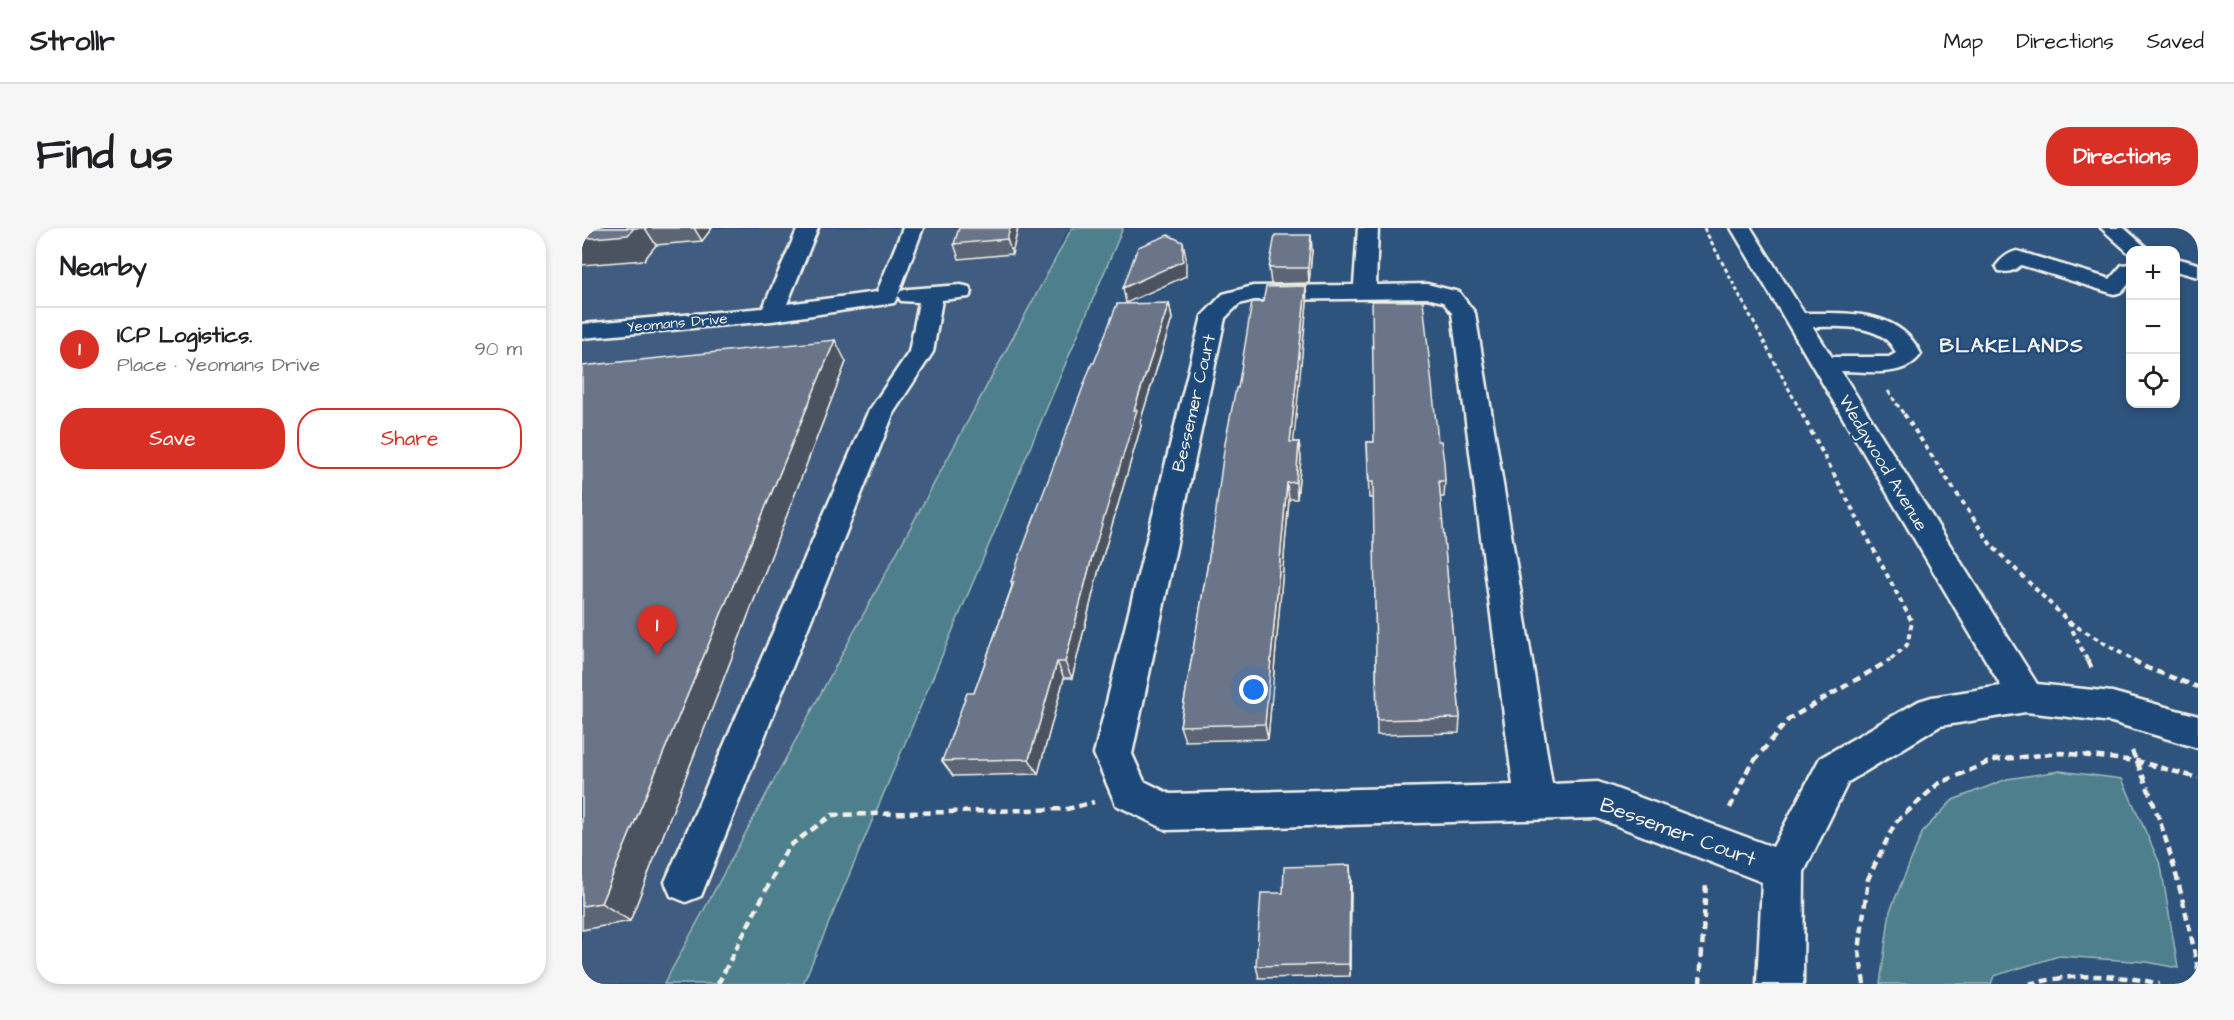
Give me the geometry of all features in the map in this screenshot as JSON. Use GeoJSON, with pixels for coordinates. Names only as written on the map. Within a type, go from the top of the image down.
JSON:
{"type":"FeatureCollection","features":[{"type":"Feature","properties":{"kind":"street"},"geometry":{"type":"LineString","coordinates":[[772,314],[808,228]]}},
{"type":"Feature","properties":{"kind":"street"},"geometry":{"type":"LineString","coordinates":[[885,298],[913,228]]}},
{"type":"Feature","properties":{"kind":"street"},"geometry":{"type":"LineString","coordinates":[[1365,291],[1368,228]]}},
{"type":"Feature","properties":{"kind":"street","name":"Wedgwood Avenue"},"geometry":{"type":"LineString","coordinates":[[1741,228],[2026,697]]}},
{"type":"Feature","properties":{"kind":"street"},"geometry":{"type":"LineString","coordinates":[[2111,228],[2134,246]]}},
{"type":"Feature","properties":{"kind":"street"},"geometry":{"type":"LineString","coordinates":[[2007,266],[2017,257],[2114,287],[2126,274]]}},
{"type":"Feature","properties":{"kind":"street"},"geometry":{"type":"LineString","coordinates":[[2180,266],[2198,271]]}},
{"type":"Feature","properties":{"kind":"street","name":"Bessemer Court"},"geometry":{"type":"LineString","coordinates":[[1535,802],[1463,313],[1451,297],[1427,291],[1253,293],[1231,299],[1214,316],[1113,754],[1130,794],[1167,812],[1535,802],[1598,800],[1783,871]]}},
{"type":"Feature","properties":{"kind":"street","name":"Yeomans Drive"},"geometry":{"type":"LineString","coordinates":[[582,331],[772,314],[842,302],[947,293],[921,352],[881,412],[686,882]]}},
{"type":"Feature","properties":{"kind":"street"},"geometry":{"type":"LineString","coordinates":[[1796,320],[1862,322],[1874,325],[1890,331],[1907,345],[1909,354],[1903,360],[1892,364],[1823,364]]}},
{"type":"Feature","properties":{"kind":"street"},"geometry":{"type":"LineString","coordinates":[[1780,984],[1783,871],[1834,770],[1932,712],[2026,697],[2112,707],[2198,732]]}},
{"type":"Feature","properties":{"kind":"path"},"geometry":{"type":"LineString","coordinates":[[1700,984],[1706,884],[1713,844],[1749,767],[1789,720],[1883,666],[1907,645],[1912,622],[1704,228]]}},
{"type":"Feature","properties":{"kind":"path"},"geometry":{"type":"LineString","coordinates":[[1869,364],[1991,545],[2068,621],[2147,668],[2198,687]]}},
{"type":"Feature","properties":{"kind":"path"},"geometry":{"type":"LineString","coordinates":[[2068,621],[2137,761],[2161,822],[2187,906],[2198,969]]}},
{"type":"Feature","properties":{"kind":"path"},"geometry":{"type":"LineString","coordinates":[[1864,984],[1859,951],[1868,879],[1895,823],[1938,784],[1994,760],[2061,753],[2137,761],[2198,778]]}},
{"type":"Feature","properties":{"kind":"path"},"geometry":{"type":"LineString","coordinates":[[718,984],[788,847],[832,815],[1067,809],[1130,794]]}},
{"type":"Feature","properties":{"kind":"path"},"geometry":{"type":"LineString","coordinates":[[2029,984],[2086,976],[2148,980],[2159,984]]}},
{"type":"Feature","properties":{"kind":"shaded area"},"geometry":{"type":"Polygon","coordinates":[[[582,228],[1068,228],[806,762],[673,984],[582,984],[582,228]]]}},
{"type":"Feature","properties":{"kind":"green space"},"geometry":{"type":"Polygon","coordinates":[[[1072,228],[1123,228],[803,984],[664,984],[1072,228]]]}},
{"type":"Feature","properties":{"kind":"green space"},"geometry":{"type":"Polygon","coordinates":[[[2060,771],[2122,779],[2161,866],[2178,968],[2147,962],[2059,956],[1994,976],[1991,984],[1880,984],[1890,911],[1923,831],[1953,800],[2007,779],[2060,771]]]}},
{"type":"Feature","properties":{"kind":"building"},"geometry":{"type":"Polygon","coordinates":[[[582,228],[634,228],[628,235],[582,239],[582,228]]]}},
{"type":"Feature","properties":{"kind":"building"},"geometry":{"type":"Polygon","coordinates":[[[959,228],[1010,228],[1007,239],[954,244],[959,228]]]}},
{"type":"Feature","properties":{"kind":"building"},"geometry":{"type":"Polygon","coordinates":[[[1168,235],[1183,242],[1183,261],[1123,288],[1138,247],[1168,235]]]}},
{"type":"Feature","properties":{"kind":"building"},"geometry":{"type":"Polygon","coordinates":[[[1275,235],[1311,235],[1308,268],[1269,268],[1275,235]]]}},
{"type":"Feature","properties":{"kind":"building"},"geometry":{"type":"Polygon","coordinates":[[[1306,286],[1290,442],[1299,442],[1296,482],[1287,483],[1265,724],[1180,726],[1213,533],[1225,443],[1236,388],[1238,388],[1252,302],[1263,302],[1266,287],[1306,286]]]}},
{"type":"Feature","properties":{"kind":"building"},"geometry":{"type":"Polygon","coordinates":[[[1372,301],[1423,301],[1438,441],[1441,441],[1444,462],[1445,481],[1439,481],[1460,718],[1377,720],[1373,482],[1369,482],[1367,442],[1374,442],[1372,301]]]}},
{"type":"Feature","properties":{"kind":"building"},"geometry":{"type":"Polygon","coordinates":[[[1169,303],[1134,410],[1137,410],[1092,557],[1065,662],[1057,662],[1029,759],[942,761],[967,693],[974,693],[1014,582],[1011,582],[1019,558],[1092,363],[1094,363],[1117,304],[1169,303]]]}},
{"type":"Feature","properties":{"kind":"building"},"geometry":{"type":"Polygon","coordinates":[[[835,340],[601,903],[582,906],[582,366],[835,340]]]}},
{"type":"Feature","properties":{"kind":"building"},"geometry":{"type":"Polygon","coordinates":[[[1350,865],[1349,964],[1256,966],[1261,893],[1283,893],[1284,867],[1350,865]]]}},
{"type":"Feature","properties":{"kind":"place","name":"ICP Logistics."},"geometry":{"type":"Point","coordinates":[657,655]}},
{"type":"Feature","properties":{"kind":"district","name":"BLAKELANDS"},"geometry":{"type":"Point","coordinates":[2012,346]}}]}
